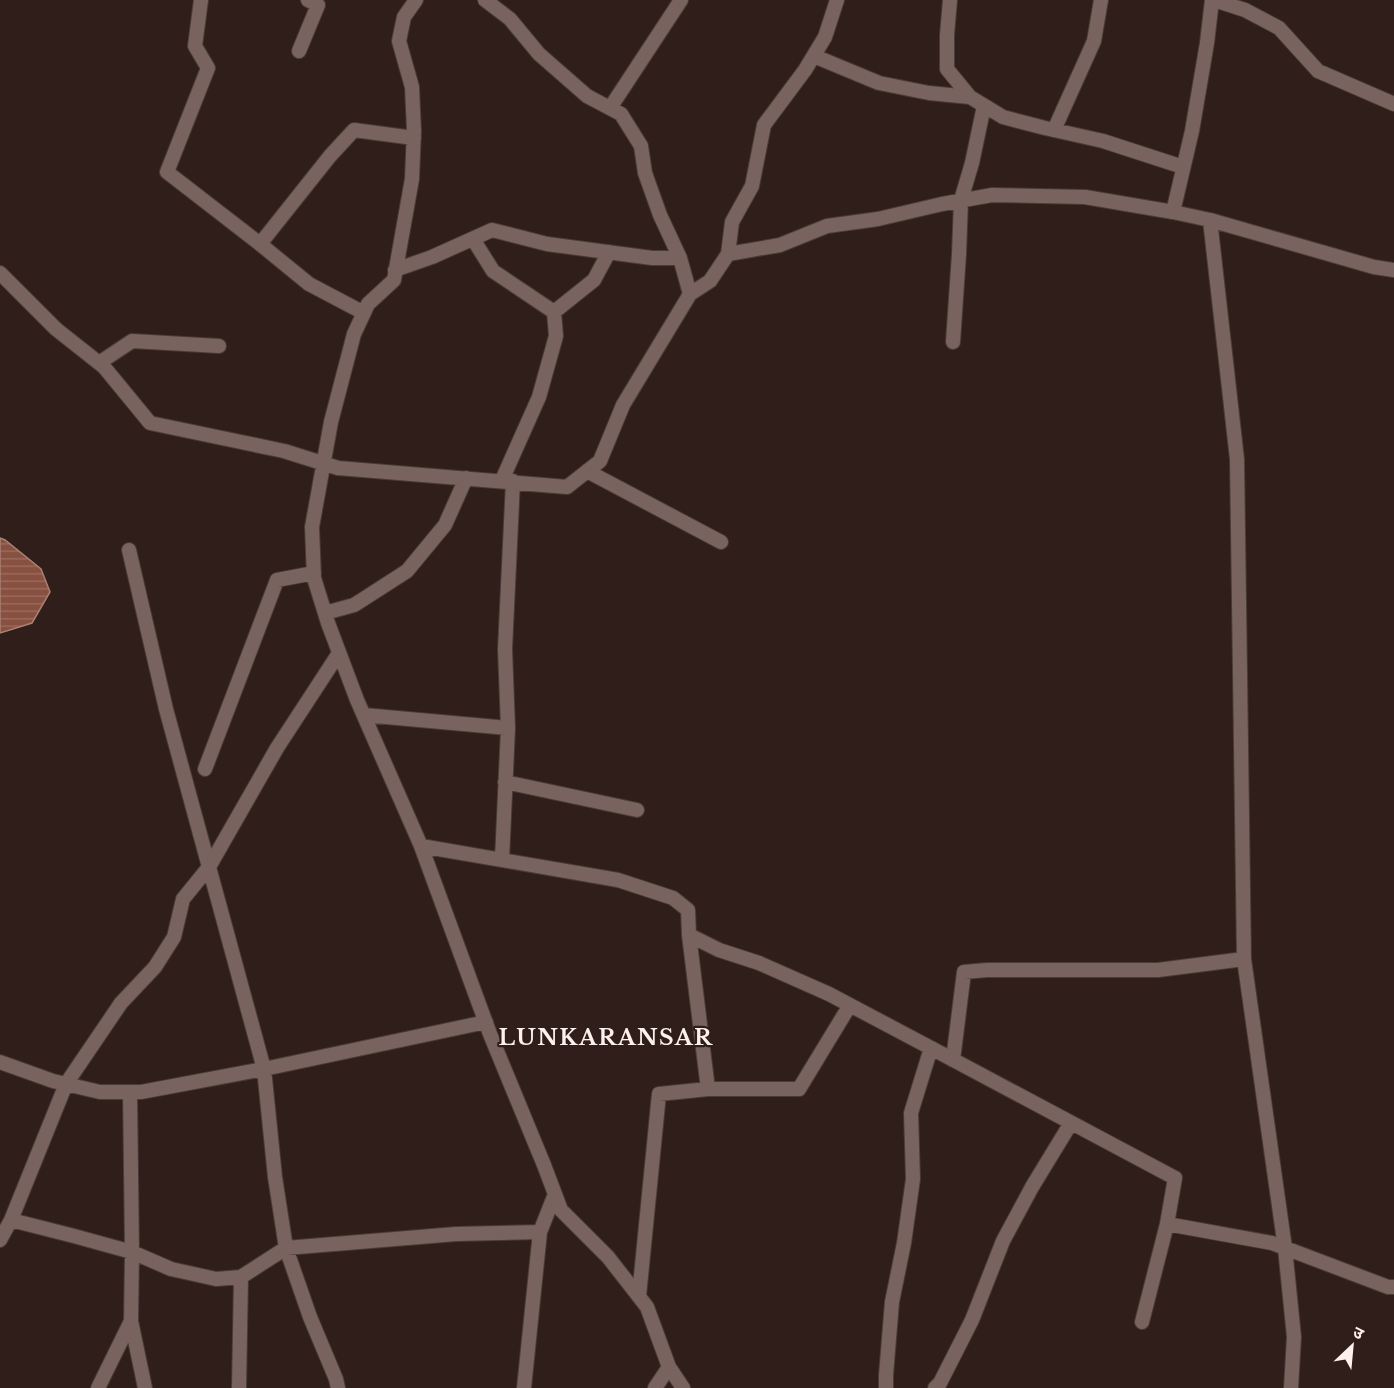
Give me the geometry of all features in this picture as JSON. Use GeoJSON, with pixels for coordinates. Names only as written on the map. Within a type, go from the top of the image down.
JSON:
{"type":"FeatureCollection","features":[{"type":"Feature","properties":{"kind":"street"},"geometry":{"type":"LineString","coordinates":[[201,0],[195,46],[208,68],[167,172],[309,284],[364,314]]}},
{"type":"Feature","properties":{"kind":"street"},"geometry":{"type":"LineString","coordinates":[[299,51],[318,5],[308,0]]}},
{"type":"Feature","properties":{"kind":"street"},"geometry":{"type":"LineString","coordinates":[[416,0],[404,17],[399,41],[412,87],[414,138],[412,179],[394,280],[368,304],[354,334],[331,422],[312,527],[314,578],[339,653],[421,846],[486,1022],[561,1210],[608,1257],[647,1307],[669,1367],[683,1388]]}},
{"type":"Feature","properties":{"kind":"street"},"geometry":{"type":"LineString","coordinates":[[485,0],[501,4],[510,19],[539,54],[587,96],[621,114],[641,146],[645,173],[680,258],[690,294]]}},
{"type":"Feature","properties":{"kind":"street"},"geometry":{"type":"LineString","coordinates":[[610,108],[681,0]]}},
{"type":"Feature","properties":{"kind":"street"},"geometry":{"type":"LineString","coordinates":[[2,280],[56,329],[104,367],[150,423],[284,451],[338,468],[567,487],[600,461],[624,405],[690,294],[710,281],[728,254],[732,222],[752,186],[764,124],[814,56],[825,37],[837,0]]}},
{"type":"Feature","properties":{"kind":"street"},"geometry":{"type":"LineString","coordinates":[[950,0],[946,69],[970,97],[1003,117],[1103,141],[1183,167]]}},
{"type":"Feature","properties":{"kind":"street"},"geometry":{"type":"LineString","coordinates":[[1054,130],[1094,41],[1101,0]]}},
{"type":"Feature","properties":{"kind":"street"},"geometry":{"type":"LineString","coordinates":[[1173,212],[1196,109],[1213,0],[1245,10],[1278,28],[1318,71],[1394,104]]}},
{"type":"Feature","properties":{"kind":"street"},"geometry":{"type":"LineString","coordinates":[[814,56],[879,83],[929,93],[970,97]]}},
{"type":"Feature","properties":{"kind":"street"},"geometry":{"type":"LineString","coordinates":[[953,342],[961,200],[972,163],[984,106]]}},
{"type":"Feature","properties":{"kind":"street"},"geometry":{"type":"LineString","coordinates":[[260,244],[330,156],[354,130],[414,138]]}},
{"type":"Feature","properties":{"kind":"street"},"geometry":{"type":"LineString","coordinates":[[728,254],[780,245],[826,226],[878,219],[992,195],[1085,197],[1210,220],[1374,267],[1394,270]]}},
{"type":"Feature","properties":{"kind":"street"},"geometry":{"type":"LineString","coordinates":[[1210,220],[1238,459],[1244,960],[1285,1248],[1294,1337],[1291,1388]]}},
{"type":"Feature","properties":{"kind":"street"},"geometry":{"type":"LineString","coordinates":[[395,270],[432,257],[492,230],[547,244],[652,258],[680,258]]}},
{"type":"Feature","properties":{"kind":"street"},"geometry":{"type":"LineString","coordinates":[[473,239],[493,271],[554,312]]}},
{"type":"Feature","properties":{"kind":"street"},"geometry":{"type":"LineString","coordinates":[[554,312],[594,280],[609,252]]}},
{"type":"Feature","properties":{"kind":"street"},"geometry":{"type":"LineString","coordinates":[[502,860],[508,728],[505,649],[508,481],[539,397],[556,336],[554,312]]}},
{"type":"Feature","properties":{"kind":"street"},"geometry":{"type":"LineString","coordinates":[[99,363],[132,341],[219,346]]}},
{"type":"Feature","properties":{"kind":"street"},"geometry":{"type":"LineString","coordinates":[[587,471],[721,542]]}},
{"type":"Feature","properties":{"kind":"street"},"geometry":{"type":"LineString","coordinates":[[325,613],[362,600],[407,571],[445,525],[466,478]]}},
{"type":"Feature","properties":{"kind":"street"},"geometry":{"type":"LineString","coordinates":[[129,550],[166,710],[264,1069],[274,1177],[286,1248],[338,1388]]}},
{"type":"Feature","properties":{"kind":"street"},"geometry":{"type":"LineString","coordinates":[[205,769],[277,580],[314,573]]}},
{"type":"Feature","properties":{"kind":"street"},"geometry":{"type":"LineString","coordinates":[[0,1240],[11,1220],[66,1084],[122,1003],[154,967],[174,937],[183,898],[209,867],[278,748],[339,653]]}},
{"type":"Feature","properties":{"kind":"street"},"geometry":{"type":"LineString","coordinates":[[364,715],[508,728]]}},
{"type":"Feature","properties":{"kind":"street"},"geometry":{"type":"LineString","coordinates":[[505,782],[636,810]]}},
{"type":"Feature","properties":{"kind":"street"},"geometry":{"type":"LineString","coordinates":[[421,846],[618,880],[673,898],[688,910],[708,1089]]}},
{"type":"Feature","properties":{"kind":"street"},"geometry":{"type":"LineString","coordinates":[[689,935],[718,950],[759,963],[829,994],[1175,1178],[1167,1224],[1142,1322]]}},
{"type":"Feature","properties":{"kind":"street"},"geometry":{"type":"LineString","coordinates":[[954,1060],[964,972],[1158,970],[1244,960]]}},
{"type":"Feature","properties":{"kind":"street"},"geometry":{"type":"LineString","coordinates":[[639,1296],[659,1094],[708,1089],[799,1089],[850,1005]]}},
{"type":"Feature","properties":{"kind":"street"},"geometry":{"type":"LineString","coordinates":[[0,1062],[53,1081],[100,1092],[141,1092],[264,1069],[486,1022]]}},
{"type":"Feature","properties":{"kind":"street"},"geometry":{"type":"LineString","coordinates":[[886,1388],[892,1302],[904,1243],[913,1179],[911,1113],[931,1048]]}},
{"type":"Feature","properties":{"kind":"street"},"geometry":{"type":"LineString","coordinates":[[130,1092],[131,1321],[145,1388]]}},
{"type":"Feature","properties":{"kind":"street"},"geometry":{"type":"LineString","coordinates":[[935,1388],[940,1383],[972,1320],[1003,1241],[1032,1187],[1071,1123]]}},
{"type":"Feature","properties":{"kind":"street"},"geometry":{"type":"LineString","coordinates":[[524,1388],[540,1232],[555,1194]]}},
{"type":"Feature","properties":{"kind":"street"},"geometry":{"type":"LineString","coordinates":[[11,1220],[132,1252],[171,1269],[216,1279],[241,1277],[286,1248],[456,1234],[540,1232]]}},
{"type":"Feature","properties":{"kind":"street"},"geometry":{"type":"LineString","coordinates":[[1167,1224],[1272,1243],[1388,1287],[1394,1287]]}},
{"type":"Feature","properties":{"kind":"street"},"geometry":{"type":"LineString","coordinates":[[239,1388],[241,1277]]}},
{"type":"Feature","properties":{"kind":"street"},"geometry":{"type":"LineString","coordinates":[[98,1388],[131,1321]]}},
{"type":"Feature","properties":{"kind":"street"},"geometry":{"type":"LineString","coordinates":[[655,1388],[669,1367]]}},
{"type":"Feature","properties":{"kind":"shaded area"},"geometry":{"type":"Polygon","coordinates":[[[0,538],[41,569],[50,592],[32,623],[0,633],[0,538]]]}},
{"type":"Feature","properties":{"kind":"district","name":"LUNKARANSAR"},"geometry":{"type":"Point","coordinates":[606,1037]}}]}
